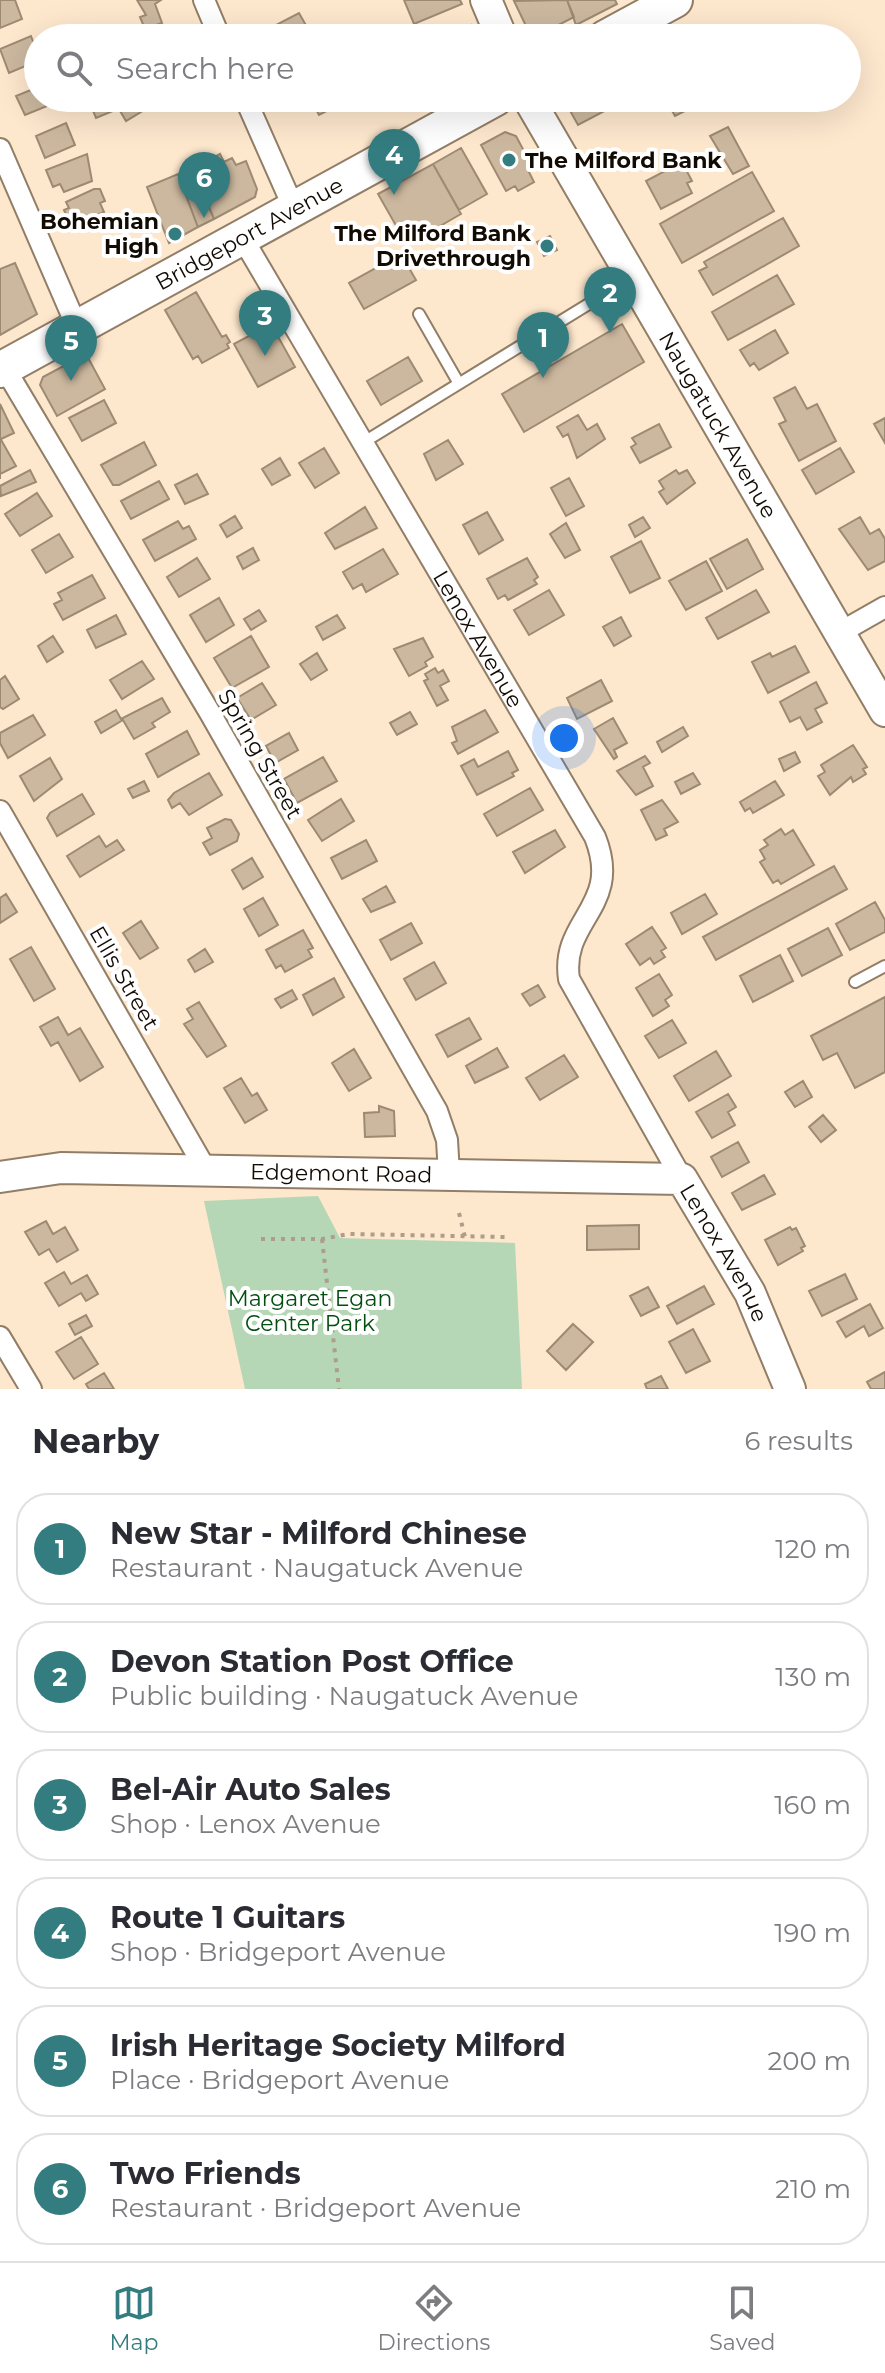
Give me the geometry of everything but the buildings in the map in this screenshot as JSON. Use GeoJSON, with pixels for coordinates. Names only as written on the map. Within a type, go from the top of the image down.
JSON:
{"type":"FeatureCollection","features":[{"type":"Feature","properties":{"kind":"main road"},"geometry":{"type":"LineString","coordinates":[[631,24],[675,0]]}},
{"type":"Feature","properties":{"kind":"main road","name":"Bridgeport Avenue"},"geometry":{"type":"LineString","coordinates":[[2,369],[471,112]]}},
{"type":"Feature","properties":{"kind":"street"},"geometry":{"type":"LineString","coordinates":[[204,0],[214,24]]}},
{"type":"Feature","properties":{"kind":"street"},"geometry":{"type":"LineString","coordinates":[[486,0],[496,24]]}},
{"type":"Feature","properties":{"kind":"street"},"geometry":{"type":"LineString","coordinates":[[251,112],[295,211]]}},
{"type":"Feature","properties":{"kind":"street","name":"Naugatuck Avenue"},"geometry":{"type":"LineString","coordinates":[[536,112],[885,711]]}},
{"type":"Feature","properties":{"kind":"street"},"geometry":{"type":"LineString","coordinates":[[0,149],[77,327]]}},
{"type":"Feature","properties":{"kind":"street","name":"Lenox Avenue"},"geometry":{"type":"LineString","coordinates":[[243,239],[595,837],[603,860],[602,887],[569,950],[569,979],[750,1293],[790,1389]]}},
{"type":"Feature","properties":{"kind":"street","name":"Spring Street"},"geometry":{"type":"LineString","coordinates":[[2,369],[210,713],[437,1111],[447,1140],[449,1174]]}},
{"type":"Feature","properties":{"kind":"street"},"geometry":{"type":"LineString","coordinates":[[841,632],[885,607]]}},
{"type":"Feature","properties":{"kind":"street","name":"Ellis Street"},"geometry":{"type":"LineString","coordinates":[[0,811],[206,1170]]}},
{"type":"Feature","properties":{"kind":"street","name":"Edgemont Road"},"geometry":{"type":"LineString","coordinates":[[0,1177],[61,1168],[682,1179]]}},
{"type":"Feature","properties":{"kind":"street"},"geometry":{"type":"LineString","coordinates":[[0,1337],[31,1389]]}},
{"type":"Feature","properties":{"kind":"lane"},"geometry":{"type":"LineString","coordinates":[[364,442],[633,277]]}},
{"type":"Feature","properties":{"kind":"lane"},"geometry":{"type":"LineString","coordinates":[[419,314],[458,382]]}},
{"type":"Feature","properties":{"kind":"lane"},"geometry":{"type":"LineString","coordinates":[[855,982],[885,966]]}},
{"type":"Feature","properties":{"kind":"path"},"geometry":{"type":"LineString","coordinates":[[459,1213],[465,1237]]}},
{"type":"Feature","properties":{"kind":"path"},"geometry":{"type":"LineString","coordinates":[[261,1239],[322,1239],[349,1234],[507,1237]]}},
{"type":"Feature","properties":{"kind":"path"},"geometry":{"type":"LineString","coordinates":[[322,1239],[339,1389]]}},
{"type":"Feature","properties":{"kind":"green space","name":"Margaret Egan Center Park"},"geometry":{"type":"Polygon","coordinates":[[[318,1196],[340,1238],[515,1243],[522,1389],[245,1389],[204,1201],[318,1196]]]}},
{"type":"Feature","properties":{"kind":"place","name":"The Milford Bank"},"geometry":{"type":"Point","coordinates":[509,160]}},
{"type":"Feature","properties":{"kind":"place","name":"Route 1 Guitars"},"geometry":{"type":"Point","coordinates":[394,195]}},
{"type":"Feature","properties":{"kind":"place","name":"Two Friends"},"geometry":{"type":"Point","coordinates":[204,218]}},
{"type":"Feature","properties":{"kind":"place","name":"Bohemian High"},"geometry":{"type":"Point","coordinates":[175,234]}},
{"type":"Feature","properties":{"kind":"place","name":"The Milford Bank Drivethrough"},"geometry":{"type":"Point","coordinates":[547,246]}},
{"type":"Feature","properties":{"kind":"place","name":"Devon Station Post Office"},"geometry":{"type":"Point","coordinates":[610,333]}},
{"type":"Feature","properties":{"kind":"place","name":"Bel-Air Auto Sales"},"geometry":{"type":"Point","coordinates":[265,356]}},
{"type":"Feature","properties":{"kind":"place","name":"New Star - Milford Chinese"},"geometry":{"type":"Point","coordinates":[543,378]}},
{"type":"Feature","properties":{"kind":"place","name":"Irish Heritage Society Milford"},"geometry":{"type":"Point","coordinates":[71,381]}}]}
